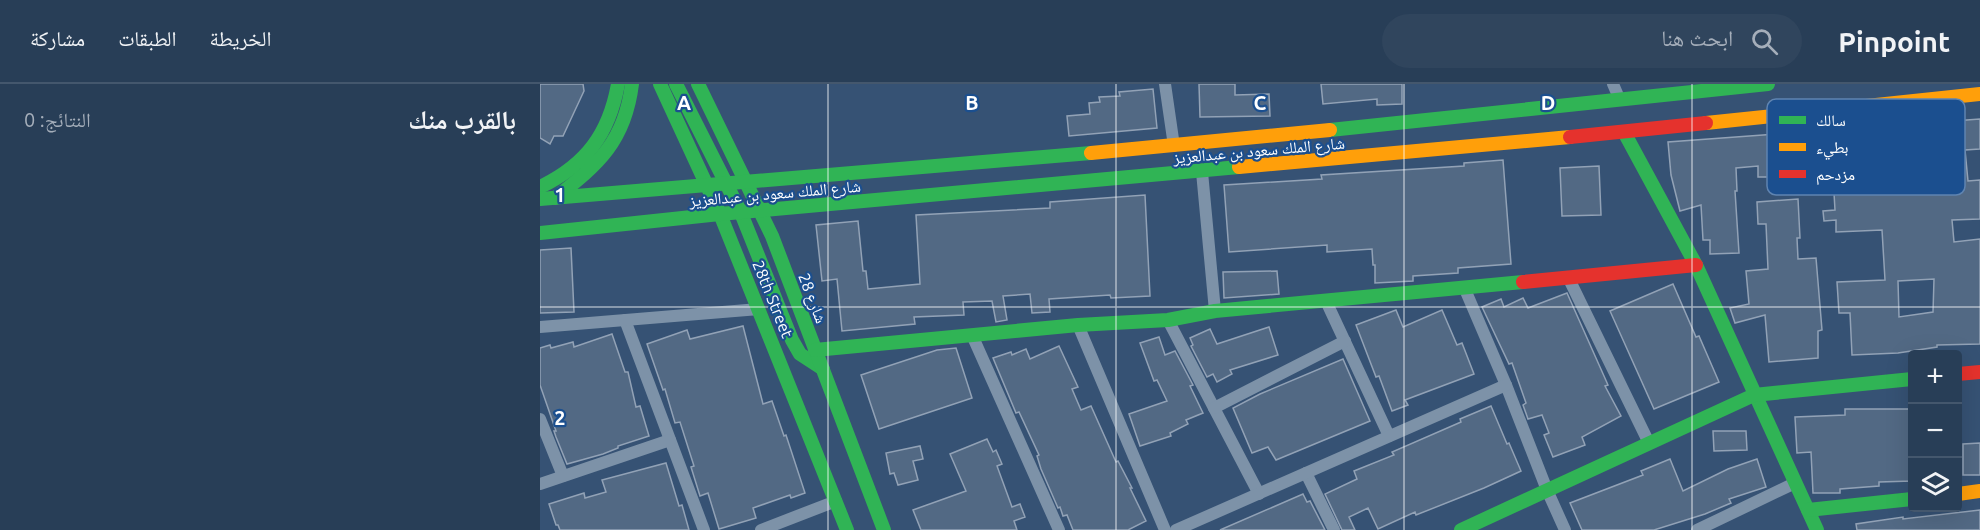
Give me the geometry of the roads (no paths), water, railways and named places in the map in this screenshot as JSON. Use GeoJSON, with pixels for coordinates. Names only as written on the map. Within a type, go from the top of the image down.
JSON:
{"type":"FeatureCollection","features":[{"type":"Feature","properties":{"kind":"main road"},"geometry":{"type":"LineString","coordinates":[[540,187],[575,167],[598,142],[612,113],[618,84]]}},
{"type":"Feature","properties":{"kind":"main road"},"geometry":{"type":"LineString","coordinates":[[555,198],[603,158],[616,141],[629,110],[632,84]]}},
{"type":"Feature","properties":{"kind":"main road","name":"28th Street"},"geometry":{"type":"LineString","coordinates":[[660,84],[720,214],[847,530]]}},
{"type":"Feature","properties":{"kind":"main road"},"geometry":{"type":"LineString","coordinates":[[676,84],[741,213],[792,340],[800,354],[824,369]]}},
{"type":"Feature","properties":{"kind":"main road","name":"شارع 28"},"geometry":{"type":"LineString","coordinates":[[698,84],[772,236],[884,530]]}},
{"type":"Feature","properties":{"kind":"main road","name":"شارع الملك سعود بن عبدالعزيز"},"geometry":{"type":"LineString","coordinates":[[540,199],[1174,146],[1768,84]]}},
{"type":"Feature","properties":{"kind":"main road","name":"شارع الملك سعود بن عبدالعزيز"},"geometry":{"type":"LineString","coordinates":[[1933,99],[1980,94]]}},
{"type":"Feature","properties":{"kind":"main road","name":"شارع الملك سعود بن عبدالعزيز"},"geometry":{"type":"LineString","coordinates":[[540,233],[720,214],[1202,172],[1767,117]]}},
{"type":"Feature","properties":{"kind":"main road"},"geometry":{"type":"LineString","coordinates":[[1624,132],[1696,265],[1817,530]]}},
{"type":"Feature","properties":{"kind":"main road"},"geometry":{"type":"LineString","coordinates":[[815,350],[1078,325],[1168,320],[1215,311],[1696,265]]}},
{"type":"Feature","properties":{"kind":"main road"},"geometry":{"type":"LineString","coordinates":[[1962,374],[1980,372]]}},
{"type":"Feature","properties":{"kind":"main road"},"geometry":{"type":"LineString","coordinates":[[1461,530],[1754,394],[1908,379]]}},
{"type":"Feature","properties":{"kind":"main road"},"geometry":{"type":"LineString","coordinates":[[1962,493],[1980,491]]}},
{"type":"Feature","properties":{"kind":"main road"},"geometry":{"type":"LineString","coordinates":[[1808,510],[1908,499]]}},
{"type":"Feature","properties":{"kind":"street"},"geometry":{"type":"LineString","coordinates":[[1165,84],[1174,146]]}},
{"type":"Feature","properties":{"kind":"street"},"geometry":{"type":"LineString","coordinates":[[1613,84],[1619,98]]}},
{"type":"Feature","properties":{"kind":"street"},"geometry":{"type":"LineString","coordinates":[[1202,172],[1215,311]]}},
{"type":"Feature","properties":{"kind":"street"},"geometry":{"type":"LineString","coordinates":[[1568,277],[1649,443]]}},
{"type":"Feature","properties":{"kind":"street"},"geometry":{"type":"LineString","coordinates":[[1464,287],[1565,530]]}},
{"type":"Feature","properties":{"kind":"street"},"geometry":{"type":"LineString","coordinates":[[1326,301],[1389,436]]}},
{"type":"Feature","properties":{"kind":"street"},"geometry":{"type":"LineString","coordinates":[[540,327],[759,309]]}},
{"type":"Feature","properties":{"kind":"street"},"geometry":{"type":"LineString","coordinates":[[625,320],[704,530]]}},
{"type":"Feature","properties":{"kind":"street"},"geometry":{"type":"LineString","coordinates":[[1168,320],[1259,494]]}},
{"type":"Feature","properties":{"kind":"street"},"geometry":{"type":"LineString","coordinates":[[1078,325],[1166,530]]}},
{"type":"Feature","properties":{"kind":"street"},"geometry":{"type":"LineString","coordinates":[[972,335],[1059,530]]}},
{"type":"Feature","properties":{"kind":"street"},"geometry":{"type":"LineString","coordinates":[[1214,408],[1345,341]]}},
{"type":"Feature","properties":{"kind":"street"},"geometry":{"type":"LineString","coordinates":[[1176,530],[1506,385]]}},
{"type":"Feature","properties":{"kind":"street"},"geometry":{"type":"LineString","coordinates":[[540,419],[563,476]]}},
{"type":"Feature","properties":{"kind":"street"},"geometry":{"type":"LineString","coordinates":[[540,484],[670,440]]}},
{"type":"Feature","properties":{"kind":"street"},"geometry":{"type":"LineString","coordinates":[[1306,473],[1334,530]]}},
{"type":"Feature","properties":{"kind":"street"},"geometry":{"type":"LineString","coordinates":[[1700,529],[1795,483]]}},
{"type":"Feature","properties":{"kind":"street"},"geometry":{"type":"LineString","coordinates":[[762,530],[836,501]]}}]}
